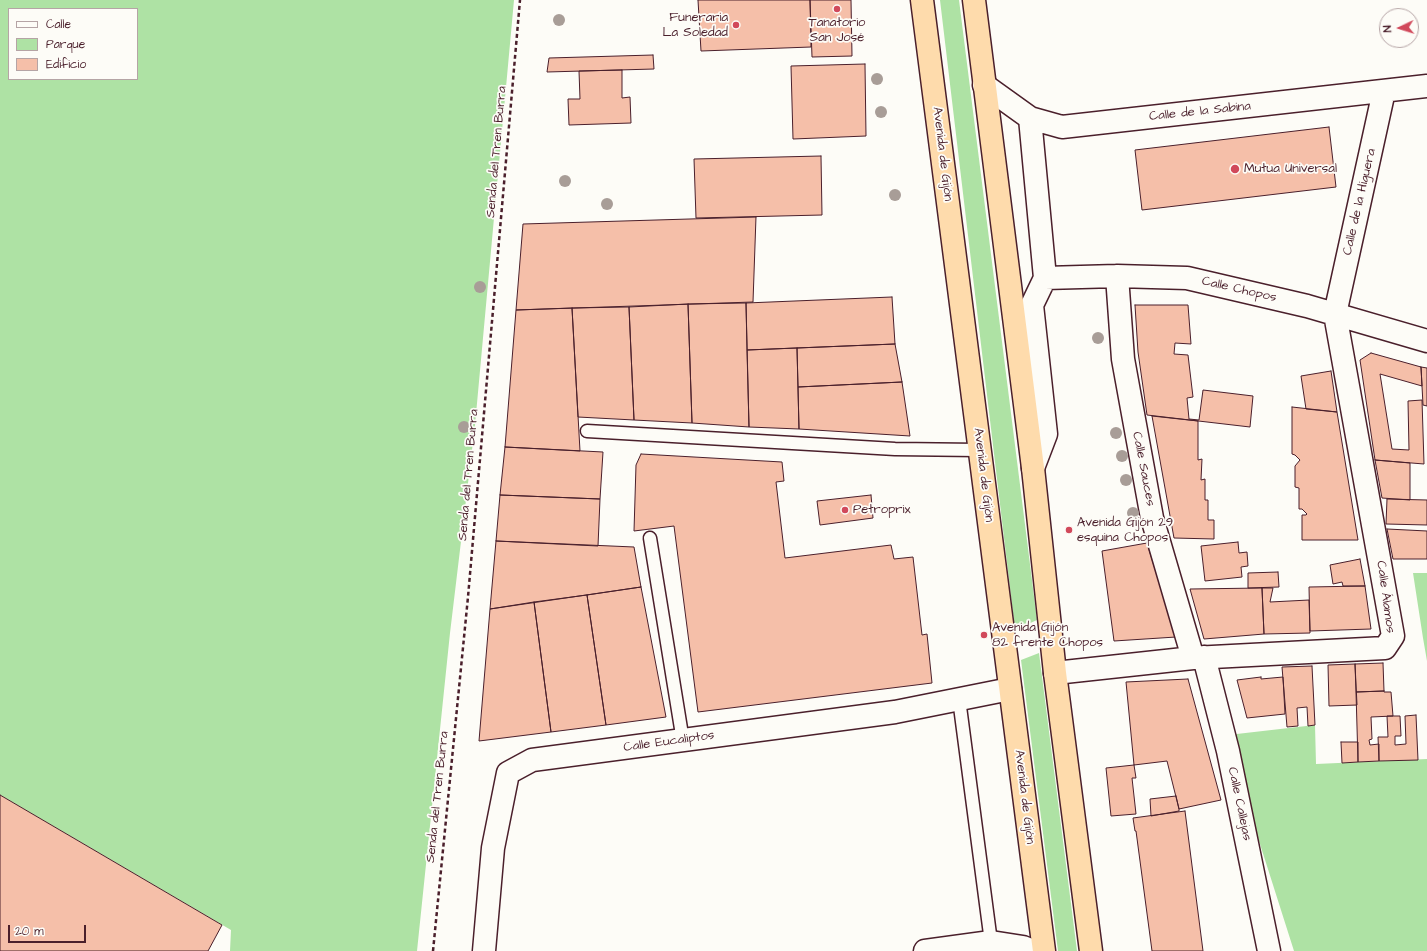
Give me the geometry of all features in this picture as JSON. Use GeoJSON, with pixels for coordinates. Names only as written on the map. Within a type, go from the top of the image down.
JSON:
{"type":"FeatureCollection","features":[{"type":"Feature","properties":{"kind":"highway","name":"Avenida de Gijón"},"geometry":{"type":"LineString","coordinates":[[922,0],[1044,951]]}},
{"type":"Feature","properties":{"kind":"highway"},"geometry":{"type":"LineString","coordinates":[[974,0],[1033,468],[1055,673],[1091,951]]}},
{"type":"Feature","properties":{"kind":"street","name":"Calle de la Sabina"},"geometry":{"type":"LineString","coordinates":[[984,85],[1030,118],[1062,127],[1427,86]]}},
{"type":"Feature","properties":{"kind":"street","name":"Calle de la Higuera"},"geometry":{"type":"LineString","coordinates":[[1335,314],[1384,91]]}},
{"type":"Feature","properties":{"kind":"street"},"geometry":{"type":"LineString","coordinates":[[1030,118],[1045,278],[1032,304],[1046,434],[1033,468]]}},
{"type":"Feature","properties":{"kind":"street","name":"Calle Chopos"},"geometry":{"type":"LineString","coordinates":[[1045,278],[1117,276],[1187,278],[1335,314],[1427,341]]}},
{"type":"Feature","properties":{"kind":"street","name":"Calle Sauces"},"geometry":{"type":"LineString","coordinates":[[1117,276],[1122,359],[1152,518],[1199,658]]}},
{"type":"Feature","properties":{"kind":"street","name":"Calle Álamos"},"geometry":{"type":"LineString","coordinates":[[1055,673],[1199,658],[1385,648],[1393,636],[1335,314]]}},
{"type":"Feature","properties":{"kind":"street","name":"Calle Callejas"},"geometry":{"type":"LineString","coordinates":[[1199,658],[1228,751],[1269,951]]}},
{"type":"Feature","properties":{"kind":"street","name":"Calle Eucaliptos"},"geometry":{"type":"LineString","coordinates":[[484,951],[493,848],[508,773],[532,760],[895,712],[1010,689]]}},
{"type":"Feature","properties":{"kind":"street"},"geometry":{"type":"LineString","coordinates":[[925,951],[990,942],[1023,947],[1033,951]]}},
{"type":"Feature","properties":{"kind":"lane"},"geometry":{"type":"LineString","coordinates":[[587,430],[895,449],[979,450]]}},
{"type":"Feature","properties":{"kind":"lane"},"geometry":{"type":"LineString","coordinates":[[650,538],[683,740]]}},
{"type":"Feature","properties":{"kind":"lane"},"geometry":{"type":"LineString","coordinates":[[959,699],[990,942]]}},
{"type":"Feature","properties":{"kind":"path","name":"Senda del Tren Burra"},"geometry":{"type":"LineString","coordinates":[[433,951],[468,597],[520,0]]}},
{"type":"Feature","properties":{"kind":"green space"},"geometry":{"type":"Polygon","coordinates":[[[0,0],[514,0],[475,425],[450,633],[417,951],[230,951],[231,930],[0,795],[0,0]]]}},
{"type":"Feature","properties":{"kind":"green space"},"geometry":{"type":"Polygon","coordinates":[[[940,0],[959,0],[1037,620],[1015,630],[940,0]]]}},
{"type":"Feature","properties":{"kind":"green space"},"geometry":{"type":"Polygon","coordinates":[[[1413,573],[1427,573],[1427,661],[1423,638],[1413,573]]]}},
{"type":"Feature","properties":{"kind":"green space"},"geometry":{"type":"Polygon","coordinates":[[[1039,653],[1077,951],[1058,951],[1021,660],[1039,653]]]}},
{"type":"Feature","properties":{"kind":"green space"},"geometry":{"type":"Polygon","coordinates":[[[1315,725],[1316,764],[1427,759],[1427,951],[1294,951],[1239,778],[1228,735],[1315,725]]]}},
{"type":"Feature","properties":{"kind":"building"},"geometry":{"type":"Polygon","coordinates":[[[698,0],[810,0],[811,47],[701,51],[698,0]]]}},
{"type":"Feature","properties":{"kind":"building"},"geometry":{"type":"Polygon","coordinates":[[[810,0],[851,0],[852,56],[812,57],[810,0]]]}},
{"type":"Feature","properties":{"kind":"building"},"geometry":{"type":"Polygon","coordinates":[[[653,55],[654,69],[547,72],[549,58],[653,55]]]}},
{"type":"Feature","properties":{"kind":"building"},"geometry":{"type":"Polygon","coordinates":[[[865,64],[866,136],[793,139],[791,66],[865,64]]]}},
{"type":"Feature","properties":{"kind":"building"},"geometry":{"type":"Polygon","coordinates":[[[622,70],[622,98],[630,97],[631,123],[569,125],[568,99],[580,99],[579,71],[622,70]]]}},
{"type":"Feature","properties":{"kind":"building","name":"Mutua Universal"},"geometry":{"type":"Polygon","coordinates":[[[1329,127],[1336,187],[1142,210],[1135,150],[1329,127]]]}},
{"type":"Feature","properties":{"kind":"building"},"geometry":{"type":"Polygon","coordinates":[[[821,156],[822,215],[696,218],[694,159],[821,156]]]}},
{"type":"Feature","properties":{"kind":"building"},"geometry":{"type":"Polygon","coordinates":[[[756,217],[753,302],[516,310],[523,224],[756,217]]]}},
{"type":"Feature","properties":{"kind":"building"},"geometry":{"type":"Polygon","coordinates":[[[892,297],[895,344],[747,350],[746,303],[892,297]]]}},
{"type":"Feature","properties":{"kind":"building"},"geometry":{"type":"Polygon","coordinates":[[[746,303],[749,427],[692,423],[688,304],[746,303]]]}},
{"type":"Feature","properties":{"kind":"building"},"geometry":{"type":"Polygon","coordinates":[[[688,304],[692,423],[634,420],[629,307],[688,304]]]}},
{"type":"Feature","properties":{"kind":"building"},"geometry":{"type":"Polygon","coordinates":[[[1135,305],[1188,305],[1191,344],[1175,343],[1174,354],[1188,355],[1193,397],[1187,398],[1189,419],[1199,420],[1203,390],[1253,396],[1250,427],[1147,415],[1138,352],[1135,305]]]}},
{"type":"Feature","properties":{"kind":"building"},"geometry":{"type":"Polygon","coordinates":[[[629,307],[634,420],[578,417],[572,308],[629,307]]]}},
{"type":"Feature","properties":{"kind":"building"},"geometry":{"type":"Polygon","coordinates":[[[572,308],[580,451],[505,447],[516,310],[572,308]]]}},
{"type":"Feature","properties":{"kind":"building"},"geometry":{"type":"Polygon","coordinates":[[[895,344],[902,382],[798,387],[797,348],[895,344]]]}},
{"type":"Feature","properties":{"kind":"building"},"geometry":{"type":"Polygon","coordinates":[[[797,348],[799,429],[749,427],[747,350],[797,348]]]}},
{"type":"Feature","properties":{"kind":"building"},"geometry":{"type":"Polygon","coordinates":[[[1371,353],[1421,367],[1422,386],[1380,374],[1392,449],[1409,450],[1408,401],[1422,400],[1424,464],[1375,460],[1360,360],[1371,353]]]}},
{"type":"Feature","properties":{"kind":"building"},"geometry":{"type":"Polygon","coordinates":[[[1421,367],[1427,368],[1427,406],[1423,405],[1421,367]]]}},
{"type":"Feature","properties":{"kind":"building"},"geometry":{"type":"Polygon","coordinates":[[[1331,371],[1337,412],[1306,409],[1301,376],[1331,371]]]}},
{"type":"Feature","properties":{"kind":"building"},"geometry":{"type":"Polygon","coordinates":[[[902,382],[910,436],[799,429],[798,387],[902,382]]]}},
{"type":"Feature","properties":{"kind":"building"},"geometry":{"type":"Polygon","coordinates":[[[1292,407],[1337,412],[1358,540],[1302,540],[1302,515],[1307,514],[1302,509],[1299,509],[1299,488],[1295,487],[1295,466],[1300,460],[1292,454],[1292,407]]]}},
{"type":"Feature","properties":{"kind":"building"},"geometry":{"type":"Polygon","coordinates":[[[1152,416],[1198,421],[1198,460],[1202,459],[1201,480],[1205,479],[1205,500],[1208,500],[1208,520],[1214,520],[1214,539],[1174,538],[1152,416]]]}},
{"type":"Feature","properties":{"kind":"building"},"geometry":{"type":"Polygon","coordinates":[[[505,447],[603,452],[600,499],[500,495],[505,447]]]}},
{"type":"Feature","properties":{"kind":"building"},"geometry":{"type":"Polygon","coordinates":[[[641,454],[782,462],[784,481],[776,482],[785,558],[891,545],[894,559],[913,557],[922,635],[927,634],[932,683],[698,712],[674,526],[634,531],[636,465],[641,454]]]}},
{"type":"Feature","properties":{"kind":"building"},"geometry":{"type":"Polygon","coordinates":[[[1375,460],[1410,463],[1410,500],[1382,498],[1375,460]]]}},
{"type":"Feature","properties":{"kind":"building"},"geometry":{"type":"Polygon","coordinates":[[[500,495],[600,499],[598,546],[496,541],[500,495]]]}},
{"type":"Feature","properties":{"kind":"building","name":"Petroprix"},"geometry":{"type":"Polygon","coordinates":[[[871,495],[873,518],[820,525],[817,501],[871,495]]]}},
{"type":"Feature","properties":{"kind":"building"},"geometry":{"type":"Polygon","coordinates":[[[1387,499],[1427,500],[1427,525],[1386,524],[1387,499]]]}},
{"type":"Feature","properties":{"kind":"building"},"geometry":{"type":"Polygon","coordinates":[[[1387,529],[1427,531],[1427,559],[1393,559],[1387,529]]]}},
{"type":"Feature","properties":{"kind":"building"},"geometry":{"type":"Polygon","coordinates":[[[496,541],[634,547],[641,587],[490,609],[496,541]]]}},
{"type":"Feature","properties":{"kind":"building"},"geometry":{"type":"Polygon","coordinates":[[[1238,542],[1239,553],[1247,552],[1248,566],[1241,567],[1242,577],[1205,581],[1201,546],[1238,542]]]}},
{"type":"Feature","properties":{"kind":"building"},"geometry":{"type":"Polygon","coordinates":[[[1147,543],[1176,637],[1114,641],[1102,551],[1147,543]]]}},
{"type":"Feature","properties":{"kind":"building"},"geometry":{"type":"Polygon","coordinates":[[[1360,559],[1365,586],[1343,586],[1342,582],[1333,584],[1330,565],[1360,559]]]}},
{"type":"Feature","properties":{"kind":"building"},"geometry":{"type":"Polygon","coordinates":[[[1278,572],[1279,587],[1248,588],[1248,573],[1278,572]]]}},
{"type":"Feature","properties":{"kind":"building"},"geometry":{"type":"Polygon","coordinates":[[[1365,586],[1371,629],[1310,631],[1309,587],[1365,586]]]}},
{"type":"Feature","properties":{"kind":"building"},"geometry":{"type":"Polygon","coordinates":[[[641,587],[666,717],[606,725],[587,595],[641,587]]]}},
{"type":"Feature","properties":{"kind":"building"},"geometry":{"type":"Polygon","coordinates":[[[1262,588],[1273,588],[1270,602],[1309,600],[1310,633],[1264,634],[1262,588]]]}},
{"type":"Feature","properties":{"kind":"building"},"geometry":{"type":"Polygon","coordinates":[[[1262,588],[1264,634],[1204,639],[1190,589],[1262,588]]]}},
{"type":"Feature","properties":{"kind":"building"},"geometry":{"type":"Polygon","coordinates":[[[587,595],[606,725],[551,732],[534,602],[587,595]]]}},
{"type":"Feature","properties":{"kind":"building"},"geometry":{"type":"Polygon","coordinates":[[[534,602],[551,732],[479,741],[490,609],[534,602]]]}},
{"type":"Feature","properties":{"kind":"building"},"geometry":{"type":"Polygon","coordinates":[[[1383,663],[1384,691],[1356,692],[1355,664],[1383,663]]]}},
{"type":"Feature","properties":{"kind":"building"},"geometry":{"type":"Polygon","coordinates":[[[1355,664],[1357,705],[1329,706],[1328,665],[1355,664]]]}},
{"type":"Feature","properties":{"kind":"building"},"geometry":{"type":"Polygon","coordinates":[[[1312,666],[1315,725],[1308,726],[1307,707],[1297,708],[1298,726],[1287,727],[1282,667],[1312,666]]]}},
{"type":"Feature","properties":{"kind":"building"},"geometry":{"type":"Polygon","coordinates":[[[1261,677],[1261,679],[1283,677],[1285,714],[1247,718],[1237,680],[1261,677]]]}},
{"type":"Feature","properties":{"kind":"building"},"geometry":{"type":"Polygon","coordinates":[[[1188,679],[1221,800],[1179,809],[1167,761],[1134,765],[1126,682],[1188,679]]]}},
{"type":"Feature","properties":{"kind":"building"},"geometry":{"type":"Polygon","coordinates":[[[1356,692],[1391,692],[1393,716],[1371,717],[1372,739],[1369,740],[1370,745],[1379,744],[1379,761],[1358,762],[1356,692]]]}},
{"type":"Feature","properties":{"kind":"building"},"geometry":{"type":"Polygon","coordinates":[[[1416,715],[1418,760],[1379,761],[1378,737],[1388,737],[1387,716],[1400,716],[1401,736],[1395,736],[1395,745],[1406,744],[1405,716],[1416,715]]]}},
{"type":"Feature","properties":{"kind":"building"},"geometry":{"type":"Polygon","coordinates":[[[1341,742],[1358,742],[1358,762],[1342,763],[1341,742]]]}},
{"type":"Feature","properties":{"kind":"building"},"geometry":{"type":"Polygon","coordinates":[[[1134,765],[1136,778],[1132,778],[1136,814],[1111,816],[1106,768],[1134,765]]]}},
{"type":"Feature","properties":{"kind":"building"},"geometry":{"type":"Polygon","coordinates":[[[0,795],[222,925],[208,951],[0,951],[0,795]]]}},
{"type":"Feature","properties":{"kind":"building"},"geometry":{"type":"Polygon","coordinates":[[[1176,796],[1179,811],[1151,816],[1150,799],[1176,796]]]}},
{"type":"Feature","properties":{"kind":"building"},"geometry":{"type":"Polygon","coordinates":[[[1185,811],[1203,951],[1152,951],[1133,818],[1185,811]]]}},
{"type":"Feature","properties":{"kind":"place","name":"Tanatorio San José"},"geometry":{"type":"Point","coordinates":[837,9]}},
{"type":"Feature","properties":{"kind":"place","name":"Funeraria La Soledad"},"geometry":{"type":"Point","coordinates":[736,25]}},
{"type":"Feature","properties":{"kind":"place","name":"Mutua Universal"},"geometry":{"type":"Point","coordinates":[1235,169]}},
{"type":"Feature","properties":{"kind":"place","name":"Petroprix"},"geometry":{"type":"Point","coordinates":[845,510]}},
{"type":"Feature","properties":{"kind":"place","name":"Avenida Gijón 29 esquina Chopos"},"geometry":{"type":"Point","coordinates":[1069,530]}},
{"type":"Feature","properties":{"kind":"place","name":"Avenida Gijón 82 frente Chopos"},"geometry":{"type":"Point","coordinates":[984,635]}}]}
